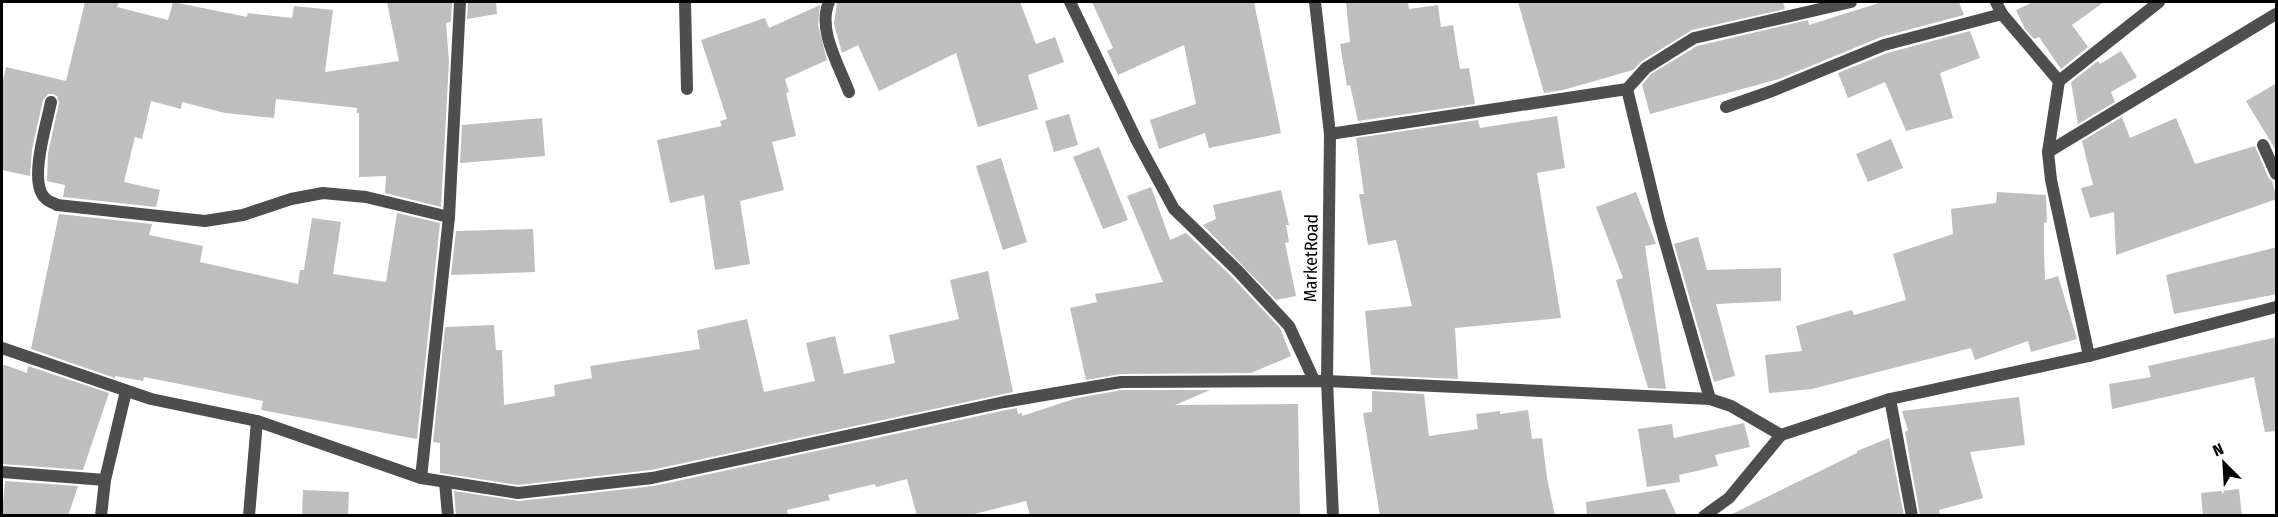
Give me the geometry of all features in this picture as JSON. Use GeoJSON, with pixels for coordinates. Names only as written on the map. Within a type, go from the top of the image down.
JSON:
{"type":"FeatureCollection","features":[{"type":"Feature","properties":{"kind":"street"},"geometry":{"type":"LineString","coordinates":[[421,478],[449,217],[460,2]]}},
{"type":"Feature","properties":{"kind":"street"},"geometry":{"type":"LineString","coordinates":[[685,2],[687,89]]}},
{"type":"Feature","properties":{"kind":"street"},"geometry":{"type":"LineString","coordinates":[[829,2],[825,10],[826,30],[849,92]]}},
{"type":"Feature","properties":{"kind":"street"},"geometry":{"type":"LineString","coordinates":[[1070,2],[1137,141],[1174,208],[1237,270],[1289,326],[1321,381]]}},
{"type":"Feature","properties":{"kind":"street","name":"MarketRoad"},"geometry":{"type":"LineString","coordinates":[[1315,2],[1330,134],[1321,381],[1333,516]]}},
{"type":"Feature","properties":{"kind":"street"},"geometry":{"type":"LineString","coordinates":[[1330,134],[1627,89],[1646,68],[1694,38],[1851,2]]}},
{"type":"Feature","properties":{"kind":"street"},"geometry":{"type":"LineString","coordinates":[[1996,2],[2002,14],[2059,81]]}},
{"type":"Feature","properties":{"kind":"street"},"geometry":{"type":"LineString","coordinates":[[2089,356],[2048,152],[2059,81],[2159,2]]}},
{"type":"Feature","properties":{"kind":"street"},"geometry":{"type":"LineString","coordinates":[[2276,2],[2277,9]]}},
{"type":"Feature","properties":{"kind":"street"},"geometry":{"type":"LineString","coordinates":[[1726,107],[1772,91],[1884,45],[2002,14]]}},
{"type":"Feature","properties":{"kind":"street"},"geometry":{"type":"LineString","coordinates":[[2048,152],[2277,14]]}},
{"type":"Feature","properties":{"kind":"street"},"geometry":{"type":"LineString","coordinates":[[1627,89],[1659,220],[1710,399]]}},
{"type":"Feature","properties":{"kind":"street"},"geometry":{"type":"LineString","coordinates":[[51,102],[38,178],[39,188],[45,198],[57,205],[205,222],[243,215],[291,200],[323,194],[366,197],[449,217]]}},
{"type":"Feature","properties":{"kind":"street"},"geometry":{"type":"LineString","coordinates":[[2263,145],[2277,174]]}},
{"type":"Feature","properties":{"kind":"street"},"geometry":{"type":"LineString","coordinates":[[1704,516],[1729,498],[1781,435],[1890,399],[2089,356],[2277,307]]}},
{"type":"Feature","properties":{"kind":"street"},"geometry":{"type":"LineString","coordinates":[[2,348],[152,399],[257,422],[421,478],[518,494],[652,478],[1004,402],[1121,382],[1321,381],[1710,399],[1731,406],[1781,435]]}},
{"type":"Feature","properties":{"kind":"street"},"geometry":{"type":"LineString","coordinates":[[101,516],[105,480],[126,391]]}},
{"type":"Feature","properties":{"kind":"street"},"geometry":{"type":"LineString","coordinates":[[1890,399],[1912,516]]}},
{"type":"Feature","properties":{"kind":"street"},"geometry":{"type":"LineString","coordinates":[[249,516],[257,422]]}},
{"type":"Feature","properties":{"kind":"street"},"geometry":{"type":"LineString","coordinates":[[2,472],[105,480]]}},
{"type":"Feature","properties":{"kind":"street"},"geometry":{"type":"LineString","coordinates":[[445,482],[448,516]]}},
{"type":"Feature","properties":{"kind":"building"},"geometry":{"type":"Polygon","coordinates":[[[85,2],[119,2],[117,7],[168,20],[173,2],[247,17],[248,13],[292,18],[294,6],[333,10],[325,72],[399,61],[387,2],[452,2],[451,22],[446,23],[449,62],[441,207],[385,193],[386,176],[359,177],[359,113],[357,113],[357,108],[276,99],[274,118],[225,113],[182,102],[181,109],[151,101],[142,139],[135,137],[124,182],[160,190],[156,207],[63,197],[65,185],[47,181],[48,153],[59,103],[57,96],[53,94],[48,94],[43,100],[32,150],[30,176],[2,170],[2,84],[6,67],[66,81],[85,2]]]}},
{"type":"Feature","properties":{"kind":"building"},"geometry":{"type":"Polygon","coordinates":[[[468,2],[496,2],[497,14],[467,19],[468,2]]]}},
{"type":"Feature","properties":{"kind":"building"},"geometry":{"type":"Polygon","coordinates":[[[837,2],[1020,2],[1036,44],[1055,37],[1064,62],[1028,75],[1038,109],[978,127],[956,53],[879,91],[858,45],[842,53],[834,24],[837,2]]]}},
{"type":"Feature","properties":{"kind":"building"},"geometry":{"type":"Polygon","coordinates":[[[1092,2],[1254,2],[1281,133],[1209,148],[1205,133],[1159,149],[1150,120],[1196,104],[1184,45],[1118,75],[1107,51],[1113,48],[1092,2]]]}},
{"type":"Feature","properties":{"kind":"building"},"geometry":{"type":"Polygon","coordinates":[[[1346,2],[1408,2],[1409,9],[1438,5],[1441,27],[1453,25],[1460,69],[1469,68],[1475,104],[1358,121],[1350,85],[1347,86],[1340,44],[1350,42],[1346,2]]]}},
{"type":"Feature","properties":{"kind":"building"},"geometry":{"type":"Polygon","coordinates":[[[1518,2],[1783,2],[1785,9],[1692,30],[1642,61],[1633,70],[1563,90],[1544,93],[1518,2]]]}},
{"type":"Feature","properties":{"kind":"building"},"geometry":{"type":"Polygon","coordinates":[[[1882,2],[1959,2],[1964,15],[1881,37],[1779,79],[1650,114],[1642,85],[1651,74],[1697,46],[1808,20],[1809,25],[1882,2]]]}},
{"type":"Feature","properties":{"kind":"building"},"geometry":{"type":"Polygon","coordinates":[[[2033,2],[2104,2],[2072,25],[2088,47],[2061,69],[2039,37],[2034,39],[2025,29],[2016,10],[2033,2]]]}},
{"type":"Feature","properties":{"kind":"building"},"geometry":{"type":"Polygon","coordinates":[[[820,5],[818,25],[827,60],[785,79],[796,136],[772,142],[784,190],[740,201],[750,264],[715,270],[704,195],[670,203],[657,140],[722,126],[720,121],[727,119],[701,40],[765,18],[769,28],[820,5]]]}},
{"type":"Feature","properties":{"kind":"building"},"geometry":{"type":"Polygon","coordinates":[[[1970,31],[1980,58],[1940,73],[1953,118],[1906,131],[1885,82],[1848,98],[1838,73],[1887,53],[1970,31]]]}},
{"type":"Feature","properties":{"kind":"building"},"geometry":{"type":"Polygon","coordinates":[[[2121,51],[2137,77],[2111,92],[2115,102],[2078,124],[2071,82],[2098,61],[2100,64],[2121,51]]]}},
{"type":"Feature","properties":{"kind":"building"},"geometry":{"type":"Polygon","coordinates":[[[2277,83],[2277,152],[2246,101],[2277,83]]]}},
{"type":"Feature","properties":{"kind":"building"},"geometry":{"type":"Polygon","coordinates":[[[1069,114],[1078,145],[1054,152],[1045,121],[1069,114]]]}},
{"type":"Feature","properties":{"kind":"building"},"geometry":{"type":"Polygon","coordinates":[[[1557,116],[1565,168],[1537,173],[1561,318],[1455,328],[1458,379],[1371,375],[1365,311],[1412,306],[1396,240],[1368,245],[1359,194],[1364,194],[1356,138],[1478,120],[1480,128],[1557,116]]]}},
{"type":"Feature","properties":{"kind":"building"},"geometry":{"type":"Polygon","coordinates":[[[2122,117],[2130,138],[2176,118],[2195,164],[2255,146],[2268,177],[2272,181],[2277,199],[2116,255],[2114,212],[2090,218],[2081,188],[2093,185],[2082,141],[2122,117]]]}},
{"type":"Feature","properties":{"kind":"building"},"geometry":{"type":"Polygon","coordinates":[[[542,118],[545,156],[460,163],[462,125],[542,118]]]}},
{"type":"Feature","properties":{"kind":"building"},"geometry":{"type":"Polygon","coordinates":[[[1891,139],[1903,168],[1868,182],[1856,154],[1891,139]]]}},
{"type":"Feature","properties":{"kind":"building"},"geometry":{"type":"Polygon","coordinates":[[[1099,147],[1128,220],[1103,229],[1073,157],[1099,147]]]}},
{"type":"Feature","properties":{"kind":"building"},"geometry":{"type":"Polygon","coordinates":[[[1001,158],[1027,242],[1003,250],[976,166],[1001,158]]]}},
{"type":"Feature","properties":{"kind":"building"},"geometry":{"type":"Polygon","coordinates":[[[1151,187],[1170,240],[1186,233],[1231,276],[1280,328],[1291,356],[1251,373],[1121,374],[1086,380],[1070,308],[1097,302],[1095,294],[1163,282],[1127,196],[1151,187]]]}},
{"type":"Feature","properties":{"kind":"building"},"geometry":{"type":"Polygon","coordinates":[[[1281,190],[1289,225],[1286,225],[1289,242],[1285,243],[1296,296],[1276,300],[1203,225],[1216,219],[1213,205],[1281,190]]]}},
{"type":"Feature","properties":{"kind":"building"},"geometry":{"type":"Polygon","coordinates":[[[1636,192],[1656,244],[1645,246],[1666,389],[1648,388],[1616,280],[1623,278],[1596,207],[1636,192]]]}},
{"type":"Feature","properties":{"kind":"building"},"geometry":{"type":"Polygon","coordinates":[[[1997,192],[2046,195],[2045,280],[2058,276],[2077,339],[2031,352],[2028,341],[1975,360],[1971,348],[1812,389],[1769,393],[1765,355],[1802,351],[1796,326],[1852,310],[1854,315],[1906,300],[1893,254],[1953,234],[1951,209],[1996,203],[1997,192]]]}},
{"type":"Feature","properties":{"kind":"building"},"geometry":{"type":"Polygon","coordinates":[[[397,213],[440,223],[417,439],[261,410],[263,401],[195,387],[144,377],[143,381],[115,376],[115,378],[31,349],[59,214],[152,224],[149,235],[203,246],[200,262],[298,284],[300,270],[304,270],[312,218],[341,222],[333,274],[386,282],[397,213]]]}},
{"type":"Feature","properties":{"kind":"building"},"geometry":{"type":"Polygon","coordinates":[[[533,229],[535,272],[451,275],[456,231],[533,229]]]}},
{"type":"Feature","properties":{"kind":"building"},"geometry":{"type":"Polygon","coordinates":[[[1698,237],[1707,270],[1781,268],[1781,301],[1716,304],[1735,376],[1714,382],[1674,244],[1698,237]]]}},
{"type":"Feature","properties":{"kind":"building"},"geometry":{"type":"Polygon","coordinates":[[[2277,247],[2277,294],[2174,314],[2166,275],[2277,247]]]}},
{"type":"Feature","properties":{"kind":"building"},"geometry":{"type":"Polygon","coordinates":[[[988,271],[1013,392],[651,470],[518,485],[440,473],[440,443],[433,442],[445,327],[494,325],[496,350],[502,350],[504,405],[555,396],[554,385],[592,378],[590,366],[700,349],[697,330],[747,319],[764,392],[815,381],[806,343],[835,336],[844,374],[895,363],[889,335],[959,319],[950,280],[988,271]]]}},
{"type":"Feature","properties":{"kind":"building"},"geometry":{"type":"Polygon","coordinates":[[[2277,337],[2277,431],[2265,432],[2254,377],[2112,409],[2109,384],[2151,377],[2148,366],[2277,337]]]}},
{"type":"Feature","properties":{"kind":"building"},"geometry":{"type":"Polygon","coordinates":[[[2,364],[27,373],[28,366],[109,393],[83,470],[2,464],[2,364]]]}},
{"type":"Feature","properties":{"kind":"building"},"geometry":{"type":"Polygon","coordinates":[[[1122,390],[1210,390],[1175,405],[1298,404],[1300,516],[1030,516],[1026,501],[967,516],[917,516],[907,479],[828,495],[830,500],[787,510],[788,516],[456,516],[454,491],[519,501],[654,486],[1006,410],[1017,408],[1018,414],[1022,413],[1022,416],[1077,398],[1122,390]]]}},
{"type":"Feature","properties":{"kind":"building"},"geometry":{"type":"Polygon","coordinates":[[[1372,391],[1424,394],[1429,436],[1478,429],[1476,414],[1500,411],[1500,414],[1528,410],[1532,439],[1542,438],[1555,516],[1380,516],[1363,413],[1372,412],[1372,391]]]}},
{"type":"Feature","properties":{"kind":"building"},"geometry":{"type":"Polygon","coordinates":[[[2019,397],[2025,445],[1970,452],[1983,498],[1939,510],[1940,516],[1920,516],[1905,432],[1908,430],[1902,411],[2019,397]]]}},
{"type":"Feature","properties":{"kind":"building"},"geometry":{"type":"Polygon","coordinates":[[[1744,423],[1750,447],[1715,455],[1718,466],[1679,475],[1680,482],[1647,487],[1638,429],[1672,424],[1674,438],[1744,423]]]}},
{"type":"Feature","properties":{"kind":"building"},"geometry":{"type":"Polygon","coordinates":[[[1889,438],[1904,516],[1728,516],[1857,451],[1889,438]]]}},
{"type":"Feature","properties":{"kind":"building"},"geometry":{"type":"Polygon","coordinates":[[[5,481],[78,486],[68,516],[2,516],[5,481]]]}},
{"type":"Feature","properties":{"kind":"building"},"geometry":{"type":"Polygon","coordinates":[[[1665,489],[1677,516],[1587,516],[1586,502],[1665,489]]]}},
{"type":"Feature","properties":{"kind":"building"},"geometry":{"type":"Polygon","coordinates":[[[2239,489],[2242,516],[2203,516],[2201,493],[2239,489]]]}},
{"type":"Feature","properties":{"kind":"building"},"geometry":{"type":"Polygon","coordinates":[[[303,490],[349,492],[348,516],[302,516],[303,490]]]}}]}
